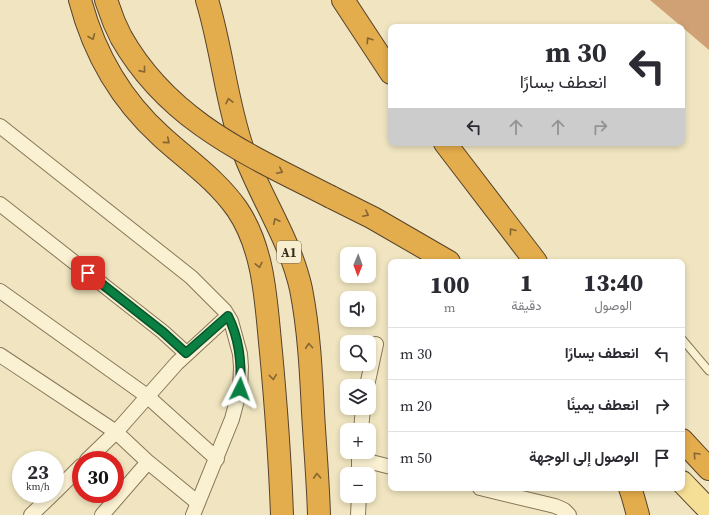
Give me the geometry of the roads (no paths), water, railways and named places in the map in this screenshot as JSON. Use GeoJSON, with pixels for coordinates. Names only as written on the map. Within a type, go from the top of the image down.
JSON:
{"type":"FeatureCollection","features":[{"type":"Feature","properties":{"kind":"highway","name":"A1"},"geometry":{"type":"LineString","coordinates":[[80,0],[99,53],[119,89],[146,122],[209,176],[225,193],[238,211],[248,231],[256,252],[265,296],[275,395],[282,515]]}},
{"type":"Feature","properties":{"kind":"highway"},"geometry":{"type":"LineString","coordinates":[[106,0],[114,22],[130,52],[151,80],[193,119],[237,149],[380,222],[444,259]]}},
{"type":"Feature","properties":{"kind":"highway","name":"A1"},"geometry":{"type":"LineString","coordinates":[[207,0],[220,51],[232,112],[248,165],[286,242],[300,289],[309,343],[319,515]]}},
{"type":"Feature","properties":{"kind":"highway"},"geometry":{"type":"LineString","coordinates":[[343,0],[388,68]]}},
{"type":"Feature","properties":{"kind":"highway"},"geometry":{"type":"LineString","coordinates":[[447,146],[534,259]]}},
{"type":"Feature","properties":{"kind":"highway"},"geometry":{"type":"LineString","coordinates":[[685,443],[709,469]]}},
{"type":"Feature","properties":{"kind":"highway"},"geometry":{"type":"LineString","coordinates":[[631,491],[638,515]]}},
{"type":"Feature","properties":{"kind":"main road"},"geometry":{"type":"LineString","coordinates":[[685,485],[709,510]]}},
{"type":"Feature","properties":{"kind":"street"},"geometry":{"type":"LineString","coordinates":[[0,126],[191,277],[225,311],[231,321],[240,354],[240,389],[232,419],[217,459],[195,509],[116,432],[0,355]]}},
{"type":"Feature","properties":{"kind":"street"},"geometry":{"type":"LineString","coordinates":[[0,204],[163,332],[186,353]]}},
{"type":"Feature","properties":{"kind":"street"},"geometry":{"type":"LineString","coordinates":[[0,291],[147,396],[217,459]]}},
{"type":"Feature","properties":{"kind":"street"},"geometry":{"type":"LineString","coordinates":[[96,451],[116,432],[186,353],[228,316]]}},
{"type":"Feature","properties":{"kind":"street"},"geometry":{"type":"LineString","coordinates":[[371,459],[388,465]]}},
{"type":"Feature","properties":{"kind":"street"},"geometry":{"type":"LineString","coordinates":[[102,515],[148,462]]}},
{"type":"Feature","properties":{"kind":"street"},"geometry":{"type":"LineString","coordinates":[[64,483],[72,475]]}},
{"type":"Feature","properties":{"kind":"street"},"geometry":{"type":"LineString","coordinates":[[492,491],[555,506],[564,510],[569,515]]}},
{"type":"Feature","properties":{"kind":"street"},"geometry":{"type":"LineString","coordinates":[[31,515],[44,503]]}},
{"type":"Feature","properties":{"kind":"street"},"geometry":{"type":"LineString","coordinates":[[358,503],[358,515]]}},
{"type":"Feature","properties":{"kind":"lane"},"geometry":{"type":"LineString","coordinates":[[685,343],[709,371]]}}]}
